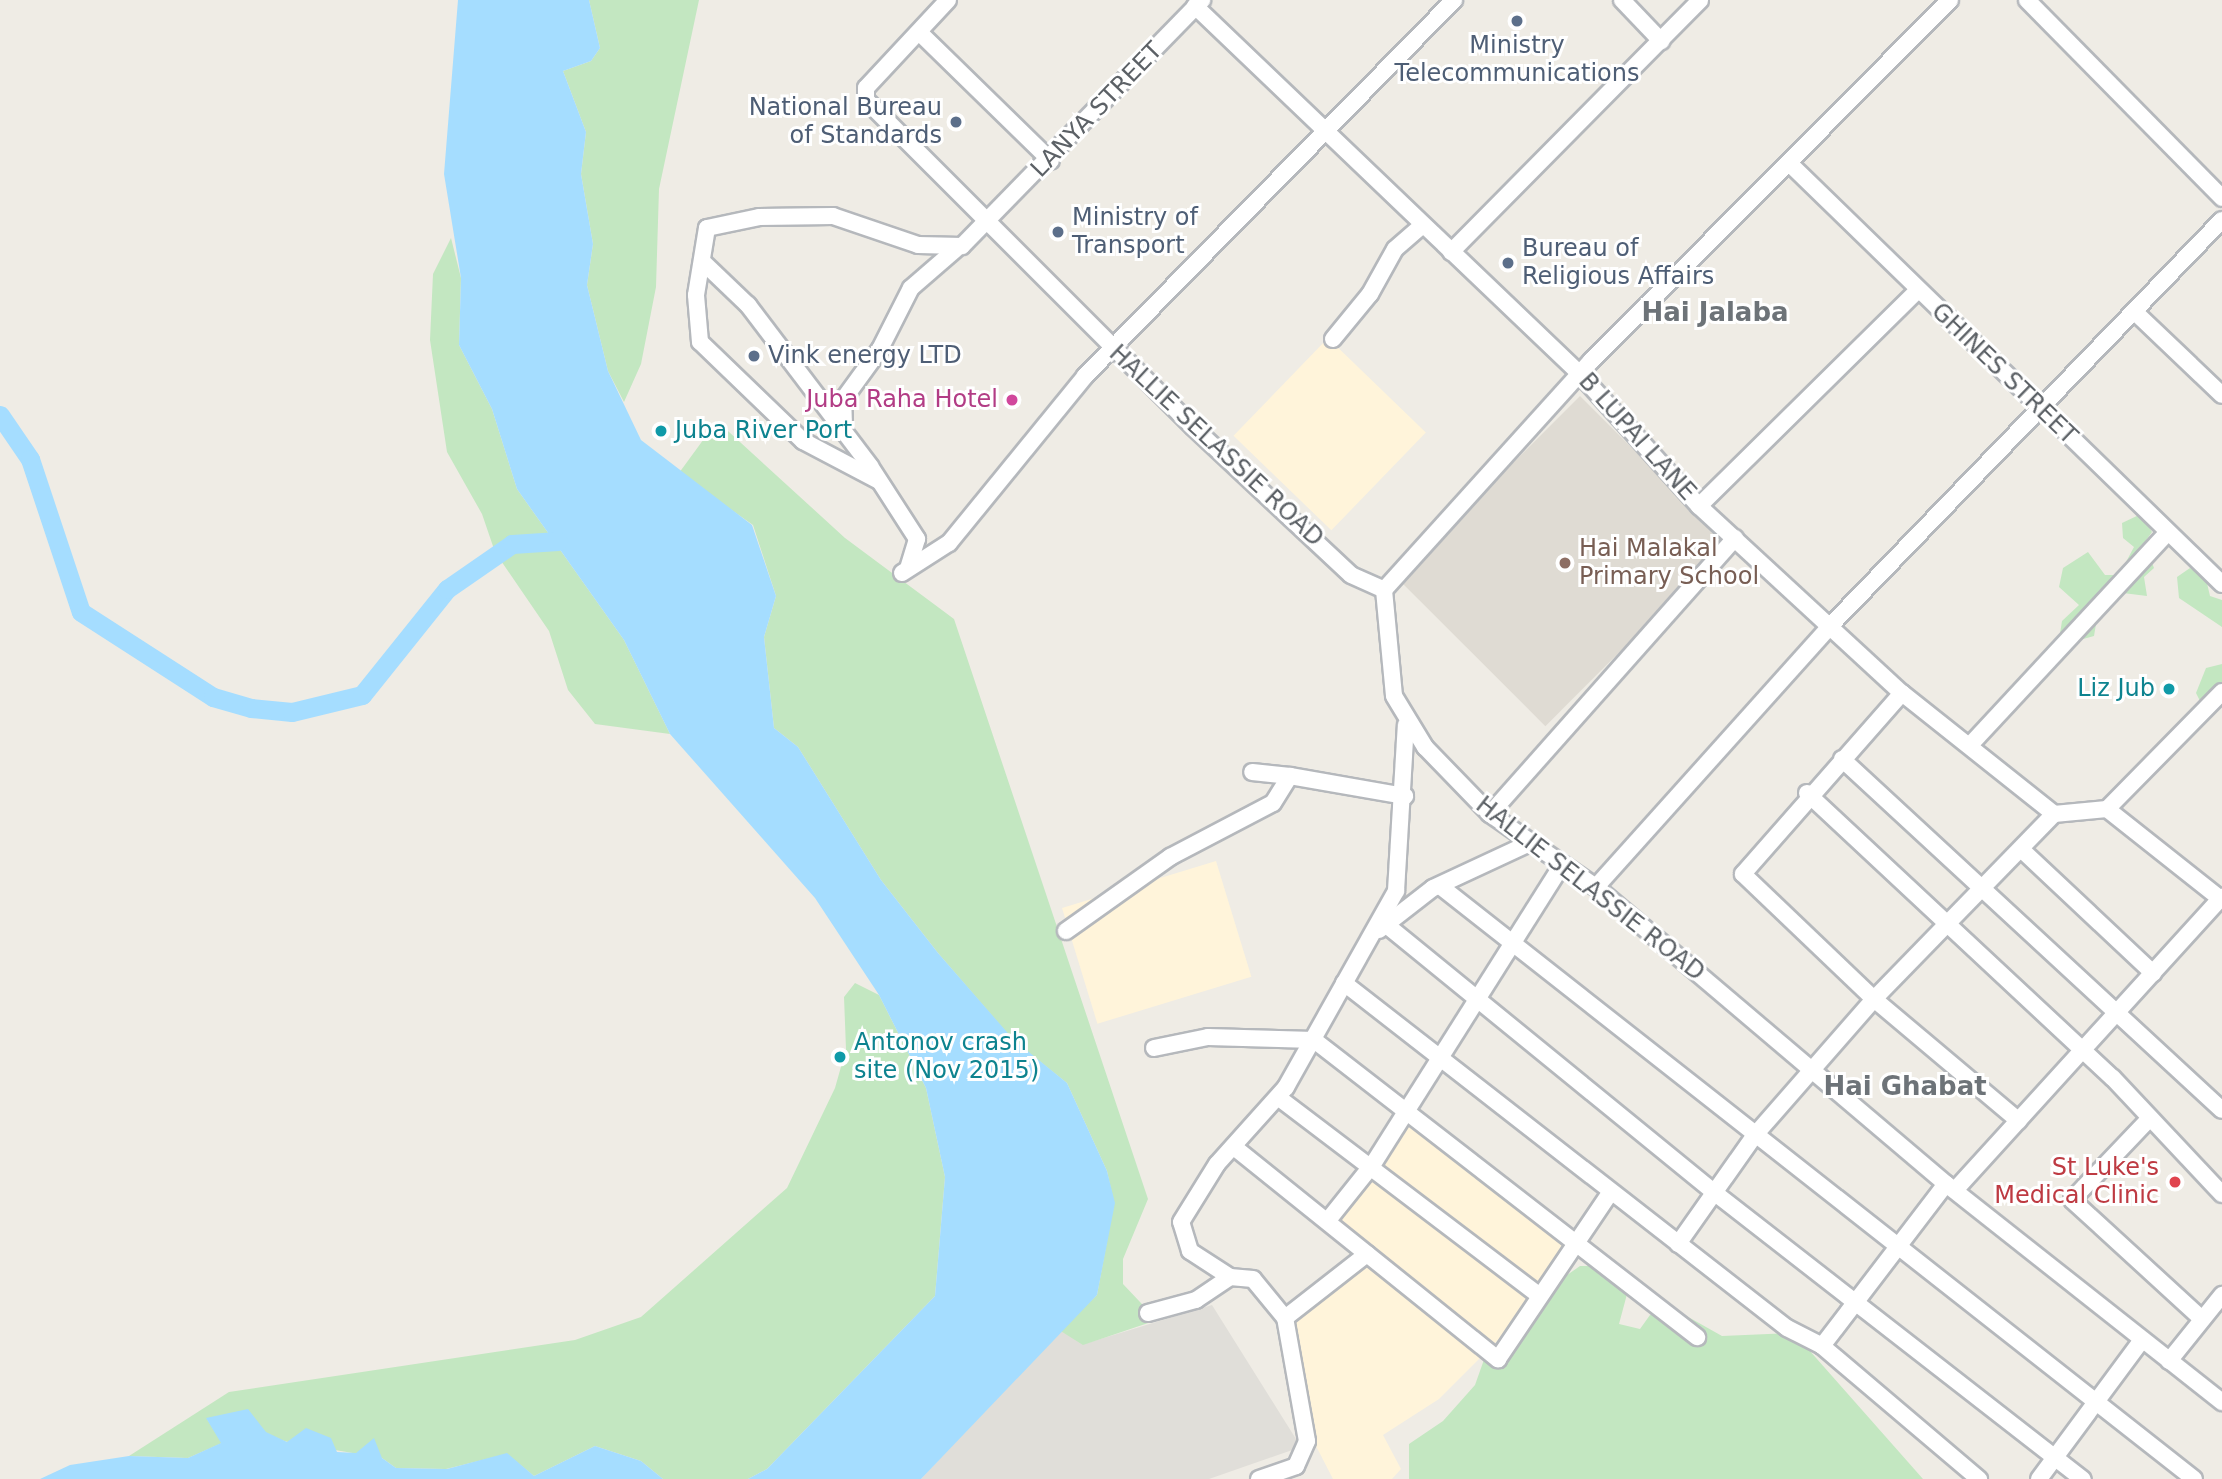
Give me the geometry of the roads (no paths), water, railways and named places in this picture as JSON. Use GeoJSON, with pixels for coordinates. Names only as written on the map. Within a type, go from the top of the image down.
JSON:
{"type":"FeatureCollection","features":[{"type":"Feature","properties":{"kind":"street"},"geometry":{"type":"LineString","coordinates":[[704,263],[748,305],[844,429],[879,481],[919,547],[902,573],[949,543],[1114,349],[1324,128],[1454,0]]}},
{"type":"Feature","properties":{"kind":"street"},"geometry":{"type":"LineString","coordinates":[[1622,0],[1661,41]]}},
{"type":"Feature","properties":{"kind":"street"},"geometry":{"type":"LineString","coordinates":[[1451,252],[1700,0]]}},
{"type":"Feature","properties":{"kind":"street"},"geometry":{"type":"LineString","coordinates":[[1384,590],[1580,374],[1950,0]]}},
{"type":"Feature","properties":{"kind":"street"},"geometry":{"type":"LineString","coordinates":[[2026,0],[2222,198]]}},
{"type":"Feature","properties":{"kind":"street","name":"HALLIE SELASSIE ROAD"},"geometry":{"type":"LineString","coordinates":[[944,1],[922,35],[866,88],[866,100],[992,220],[1114,349],[1351,575],[1384,590],[1388,671],[1406,725],[1490,814],[1596,887],[1951,1187],[2222,1402]]}},
{"type":"Feature","properties":{"kind":"street","name":"B LUPAI LANE"},"geometry":{"type":"LineString","coordinates":[[1199,3],[1423,225],[1580,374],[1699,506],[1902,693],[1971,744],[2054,814]]}},
{"type":"Feature","properties":{"kind":"street","name":"LANYA STREET"},"geometry":{"type":"LineString","coordinates":[[844,429],[842,400],[880,349],[911,288],[992,220],[1199,3]]}},
{"type":"Feature","properties":{"kind":"street"},"geometry":{"type":"LineString","coordinates":[[922,35],[1051,161]]}},
{"type":"Feature","properties":{"kind":"street","name":"GHINES STREET"},"geometry":{"type":"LineString","coordinates":[[1789,163],[1917,291],[2222,584]]}},
{"type":"Feature","properties":{"kind":"street"},"geometry":{"type":"LineString","coordinates":[[879,481],[803,441],[700,342],[696,295],[709,225],[759,216],[833,216],[918,245],[956,248]]}},
{"type":"Feature","properties":{"kind":"street"},"geometry":{"type":"LineString","coordinates":[[1596,887],[1830,626],[2137,314],[2222,220]]}},
{"type":"Feature","properties":{"kind":"street"},"geometry":{"type":"LineString","coordinates":[[1333,339],[1395,249],[1423,225]]}},
{"type":"Feature","properties":{"kind":"street"},"geometry":{"type":"LineString","coordinates":[[1699,506],[1917,291]]}},
{"type":"Feature","properties":{"kind":"street"},"geometry":{"type":"LineString","coordinates":[[2137,314],[2222,395]]}},
{"type":"Feature","properties":{"kind":"street"},"geometry":{"type":"LineString","coordinates":[[1971,744],[2168,532]]}},
{"type":"Feature","properties":{"kind":"street"},"geometry":{"type":"LineString","coordinates":[[1490,814],[1735,538]]}},
{"type":"Feature","properties":{"kind":"street"},"geometry":{"type":"LineString","coordinates":[[1678,1244],[1755,1135],[1874,999],[1985,889],[2054,814],[2107,809],[2222,692]]}},
{"type":"Feature","properties":{"kind":"street"},"geometry":{"type":"LineString","coordinates":[[1902,693],[1842,760],[1807,793],[1743,874],[1874,999],[2019,1121]]}},
{"type":"Feature","properties":{"kind":"street"},"geometry":{"type":"LineString","coordinates":[[1259,1479],[1288,1475],[1307,1441],[1285,1318],[1253,1279],[1230,1277],[1190,1251],[1180,1234],[1187,1207],[1234,1147],[1279,1098],[1396,891],[1405,796],[1406,725]]}},
{"type":"Feature","properties":{"kind":"street"},"geometry":{"type":"LineString","coordinates":[[1842,760],[2119,1010],[2222,1110]]}},
{"type":"Feature","properties":{"kind":"street"},"geometry":{"type":"LineString","coordinates":[[1252,772],[1405,796]]}},
{"type":"Feature","properties":{"kind":"street"},"geometry":{"type":"LineString","coordinates":[[1066,931],[1170,858],[1273,803],[1290,776]]}},
{"type":"Feature","properties":{"kind":"street"},"geometry":{"type":"LineString","coordinates":[[1807,793],[1946,927],[2084,1052],[2222,1194]]}},
{"type":"Feature","properties":{"kind":"street"},"geometry":{"type":"LineString","coordinates":[[1822,1346],[1895,1247],[2084,1052],[2119,1010],[2222,899],[2107,809]]}},
{"type":"Feature","properties":{"kind":"street"},"geometry":{"type":"LineString","coordinates":[[1360,954],[1384,923],[1440,886],[1532,842]]}},
{"type":"Feature","properties":{"kind":"street"},"geometry":{"type":"LineString","coordinates":[[2022,850],[2153,974]]}},
{"type":"Feature","properties":{"kind":"street"},"geometry":{"type":"LineString","coordinates":[[1329,1219],[1373,1164],[1438,1054],[1562,865]]}},
{"type":"Feature","properties":{"kind":"street"},"geometry":{"type":"LineString","coordinates":[[1440,886],[1895,1247],[2194,1479]]}},
{"type":"Feature","properties":{"kind":"street"},"geometry":{"type":"LineString","coordinates":[[1384,923],[1715,1193],[2083,1479]]}},
{"type":"Feature","properties":{"kind":"street"},"geometry":{"type":"LineString","coordinates":[[1344,983],[1438,1054],[1610,1193],[1787,1328],[1822,1346],[1979,1479]]}},
{"type":"Feature","properties":{"kind":"street"},"geometry":{"type":"LineString","coordinates":[[1154,1048],[1208,1037],[1314,1040],[1697,1337]]}},
{"type":"Feature","properties":{"kind":"street"},"geometry":{"type":"LineString","coordinates":[[1279,1098],[1373,1164],[1539,1295]]}},
{"type":"Feature","properties":{"kind":"street"},"geometry":{"type":"LineString","coordinates":[[2150,1118],[2072,1200],[2202,1319]]}},
{"type":"Feature","properties":{"kind":"street"},"geometry":{"type":"LineString","coordinates":[[1234,1147],[1329,1219],[1367,1254],[1498,1359],[1610,1193]]}},
{"type":"Feature","properties":{"kind":"street"},"geometry":{"type":"LineString","coordinates":[[1285,1318],[1367,1254]]}},
{"type":"Feature","properties":{"kind":"street"},"geometry":{"type":"LineString","coordinates":[[1148,1313],[1196,1300],[1230,1277]]}},
{"type":"Feature","properties":{"kind":"street"},"geometry":{"type":"LineString","coordinates":[[2169,1361],[2222,1295]]}},
{"type":"Feature","properties":{"kind":"street"},"geometry":{"type":"LineString","coordinates":[[2039,1479],[2142,1340]]}},
{"type":"Feature","properties":{"kind":"water"},"geometry":{"type":"Polygon","coordinates":[[[458,0],[589,0],[600,48],[591,61],[563,71],[586,132],[581,174],[593,244],[587,285],[608,371],[641,440],[752,525],[776,596],[764,637],[774,728],[798,747],[881,880],[938,953],[1013,1039],[1067,1083],[1107,1171],[1115,1203],[1097,1295],[921,1479],[748,1479],[767,1469],[935,1296],[945,1177],[926,1088],[879,995],[815,898],[670,734],[624,640],[517,489],[492,409],[459,345],[461,278],[444,174],[458,0]]]}},
{"type":"Feature","properties":{"kind":"water"},"geometry":{"type":"Polygon","coordinates":[[[248,1409],[266,1432],[287,1442],[306,1428],[331,1438],[337,1452],[356,1453],[374,1438],[382,1458],[396,1468],[447,1469],[507,1453],[534,1476],[595,1446],[641,1461],[663,1479],[40,1479],[70,1465],[129,1456],[188,1458],[221,1443],[206,1418],[248,1409]]]}},
{"type":"Feature","properties":{"kind":"waterway"},"geometry":{"type":"LineString","coordinates":[[0,415],[30,459],[81,612],[213,697],[251,708],[292,712],[362,695],[447,589],[512,544],[558,541]]}},
{"type":"Feature","properties":{"kind":"place","name":"Ministry Telecommunications"},"geometry":{"type":"Point","coordinates":[1517,21]}},
{"type":"Feature","properties":{"kind":"place","name":"National Bureau of Standards"},"geometry":{"type":"Point","coordinates":[956,122]}},
{"type":"Feature","properties":{"kind":"place","name":"Ministry of Transport"},"geometry":{"type":"Point","coordinates":[1058,232]}},
{"type":"Feature","properties":{"kind":"place","name":"Bureau of Religious Affairs"},"geometry":{"type":"Point","coordinates":[1508,263]}},
{"type":"Feature","properties":{"kind":"place","name":"Vink energy LTD"},"geometry":{"type":"Point","coordinates":[754,356]}},
{"type":"Feature","properties":{"kind":"place","name":"Juba Raha Hotel"},"geometry":{"type":"Point","coordinates":[1012,400]}},
{"type":"Feature","properties":{"kind":"place","name":"Juba River Port"},"geometry":{"type":"Point","coordinates":[661,431]}},
{"type":"Feature","properties":{"kind":"place","name":"Hai Malakal Primary School"},"geometry":{"type":"Point","coordinates":[1565,563]}},
{"type":"Feature","properties":{"kind":"place","name":"Liz Jub"},"geometry":{"type":"Point","coordinates":[2169,689]}},
{"type":"Feature","properties":{"kind":"place","name":"Antonov crash site (Nov 2015)"},"geometry":{"type":"Point","coordinates":[840,1057]}},
{"type":"Feature","properties":{"kind":"place","name":"St Luke's Medical Clinic"},"geometry":{"type":"Point","coordinates":[2175,1182]}},
{"type":"Feature","properties":{"kind":"district","name":"Hai Jalaba"},"geometry":{"type":"Point","coordinates":[1715,313]}},
{"type":"Feature","properties":{"kind":"district","name":"Hai Ghabat"},"geometry":{"type":"Point","coordinates":[1905,1087]}}]}
